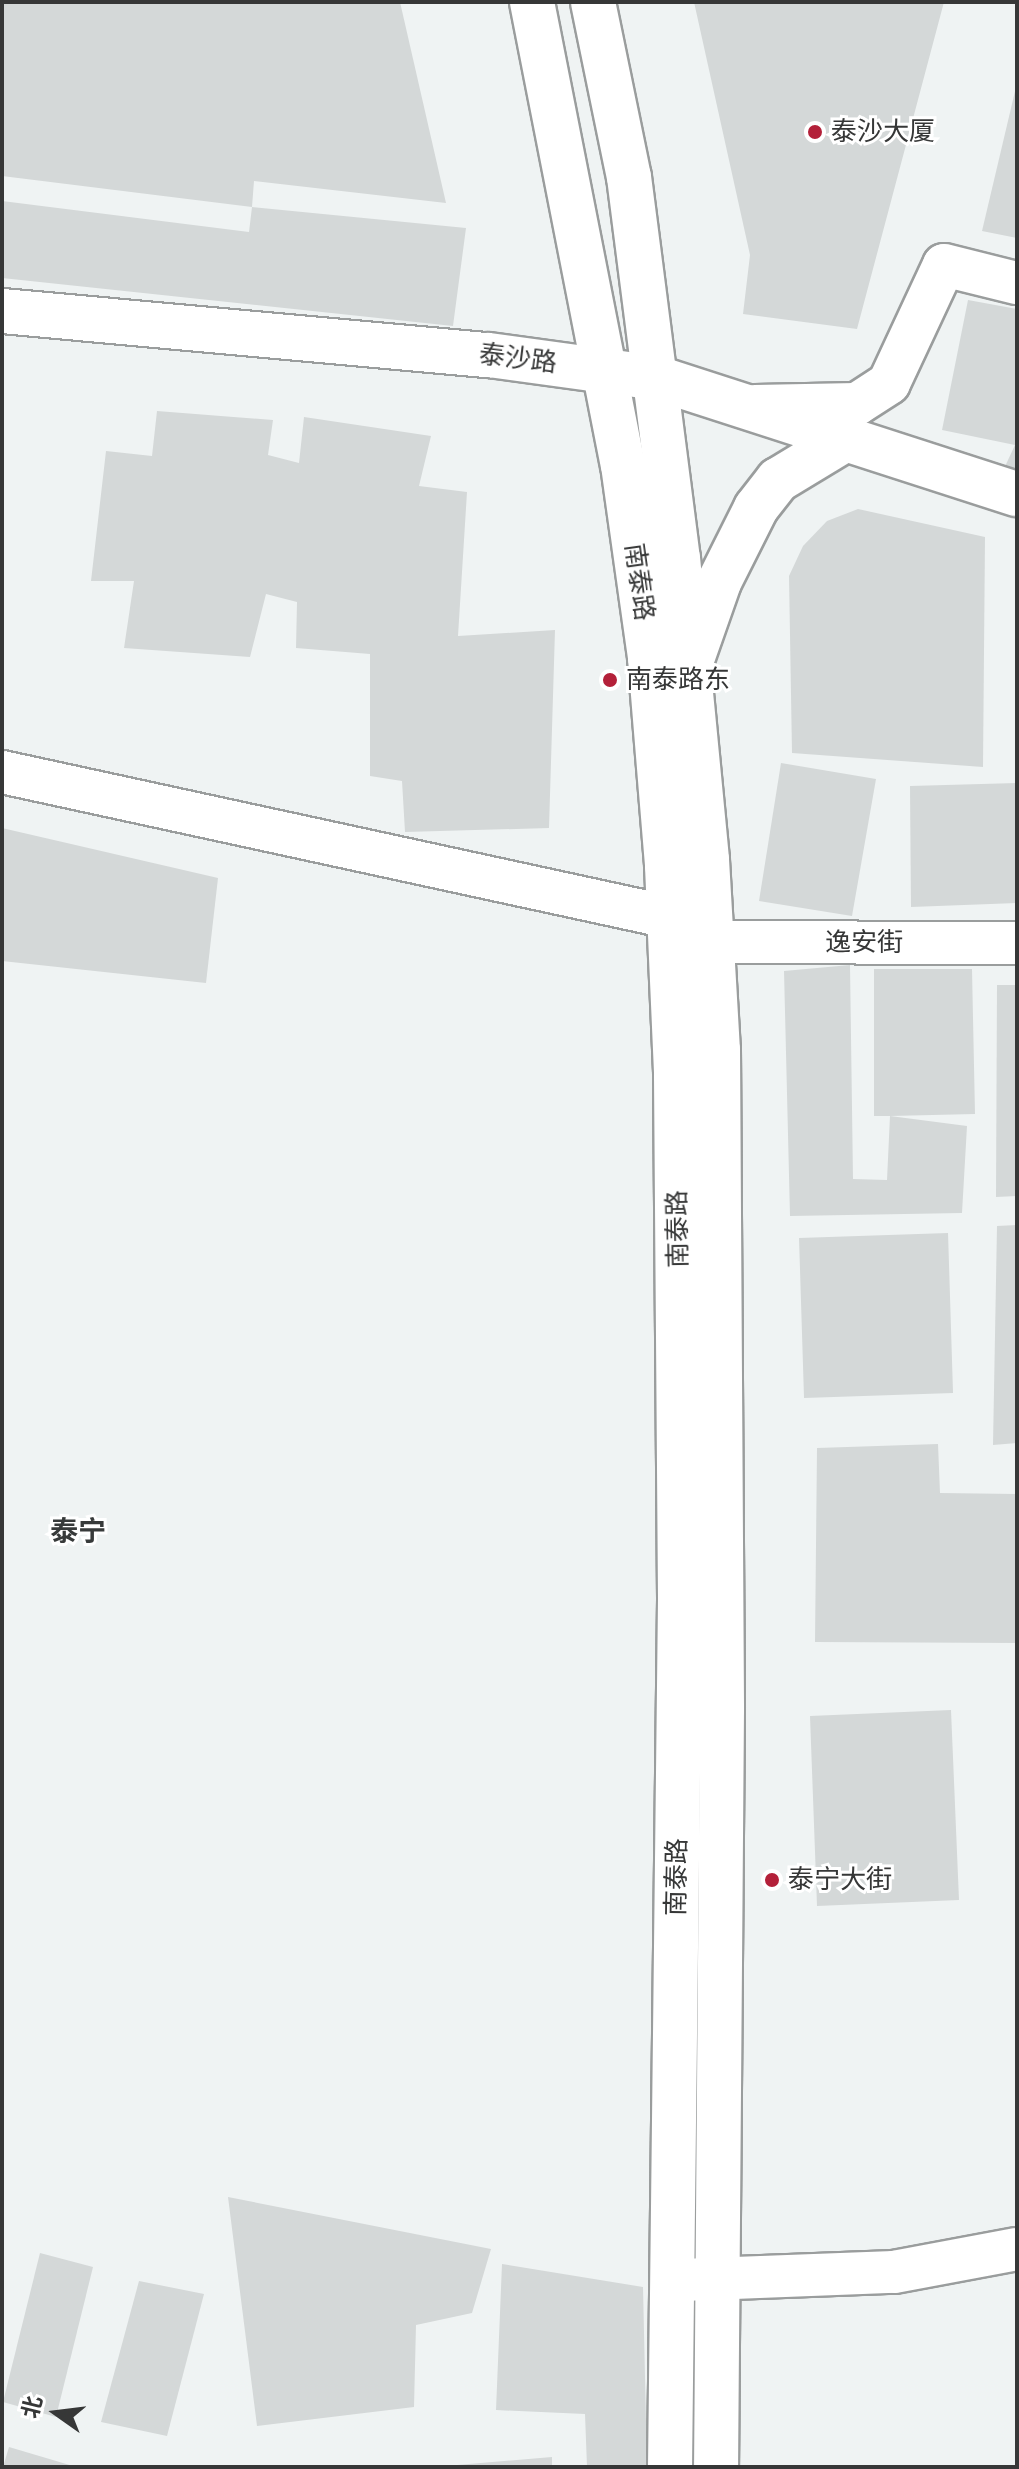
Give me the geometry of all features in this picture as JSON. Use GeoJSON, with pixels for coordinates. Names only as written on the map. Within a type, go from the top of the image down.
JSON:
{"type":"FeatureCollection","features":[{"type":"Feature","properties":{"kind":"main road","name":"南泰路"},"geometry":{"type":"LineString","coordinates":[[532,2],[604,371],[650,658],[669,917],[680,1428],[670,2467]]}},
{"type":"Feature","properties":{"kind":"main road","name":"南泰路"},"geometry":{"type":"LineString","coordinates":[[593,2],[629,177],[657,378],[690,665],[712,942],[720,1193],[722,1693],[716,2467]]}},
{"type":"Feature","properties":{"kind":"main road","name":"泰沙路"},"geometry":{"type":"LineString","coordinates":[[2,311],[473,353],[657,378],[754,406],[1017,494]]}},
{"type":"Feature","properties":{"kind":"main road"},"geometry":{"type":"LineString","coordinates":[[690,665],[719,582],[756,508],[778,480],[849,437]]}},
{"type":"Feature","properties":{"kind":"street"},"geometry":{"type":"LineString","coordinates":[[754,406],[857,404],[889,383],[944,265],[1017,283]]}},
{"type":"Feature","properties":{"kind":"street"},"geometry":{"type":"LineString","coordinates":[[2,772],[669,917]]}},
{"type":"Feature","properties":{"kind":"street","name":"逸安街"},"geometry":{"type":"LineString","coordinates":[[712,942],[1017,943]]}},
{"type":"Feature","properties":{"kind":"street"},"geometry":{"type":"LineString","coordinates":[[672,2280],[717,2281],[894,2272],[1017,2249]]}},
{"type":"Feature","properties":{"kind":"building"},"geometry":{"type":"Polygon","coordinates":[[[2,2],[400,2],[446,203],[254,181],[252,207],[2,176],[2,2]]]}},
{"type":"Feature","properties":{"kind":"building","name":"泰沙大厦"},"geometry":{"type":"Polygon","coordinates":[[[694,2],[944,2],[857,329],[743,314],[750,255],[694,2]]]}},
{"type":"Feature","properties":{"kind":"building"},"geometry":{"type":"Polygon","coordinates":[[[1017,87],[1017,238],[982,231],[1017,87]]]}},
{"type":"Feature","properties":{"kind":"building"},"geometry":{"type":"Polygon","coordinates":[[[2,201],[249,232],[252,207],[466,228],[453,326],[2,278],[2,201]]]}},
{"type":"Feature","properties":{"kind":"building"},"geometry":{"type":"Polygon","coordinates":[[[968,300],[1017,309],[1017,476],[1001,475],[1015,445],[942,430],[968,300]]]}},
{"type":"Feature","properties":{"kind":"building"},"geometry":{"type":"Polygon","coordinates":[[[157,411],[273,420],[268,455],[299,463],[304,417],[431,436],[419,486],[467,492],[458,636],[555,630],[549,828],[405,832],[402,781],[370,776],[370,654],[296,648],[297,602],[266,594],[250,657],[124,648],[134,581],[91,581],[106,451],[152,456],[157,411]]]}},
{"type":"Feature","properties":{"kind":"building"},"geometry":{"type":"Polygon","coordinates":[[[858,509],[985,537],[983,767],[792,753],[789,576],[803,546],[827,521],[858,509]]]}},
{"type":"Feature","properties":{"kind":"building"},"geometry":{"type":"Polygon","coordinates":[[[781,763],[876,779],[852,916],[759,901],[781,763]]]}},
{"type":"Feature","properties":{"kind":"building"},"geometry":{"type":"Polygon","coordinates":[[[1017,783],[1017,903],[911,907],[910,786],[1017,783]]]}},
{"type":"Feature","properties":{"kind":"building"},"geometry":{"type":"Polygon","coordinates":[[[2,828],[218,878],[206,983],[2,961],[2,828]]]}},
{"type":"Feature","properties":{"kind":"building"},"geometry":{"type":"Polygon","coordinates":[[[850,965],[853,1179],[887,1180],[890,1116],[967,1126],[962,1213],[790,1216],[784,971],[850,965]]]}},
{"type":"Feature","properties":{"kind":"building"},"geometry":{"type":"Polygon","coordinates":[[[874,969],[972,969],[975,1114],[874,1116],[874,969]]]}},
{"type":"Feature","properties":{"kind":"building"},"geometry":{"type":"Polygon","coordinates":[[[997,985],[1017,985],[1017,1196],[996,1197],[997,985]]]}},
{"type":"Feature","properties":{"kind":"building"},"geometry":{"type":"Polygon","coordinates":[[[1017,1225],[1017,1443],[993,1445],[997,1226],[1017,1225]]]}},
{"type":"Feature","properties":{"kind":"building"},"geometry":{"type":"Polygon","coordinates":[[[948,1233],[953,1393],[804,1398],[799,1238],[948,1233]]]}},
{"type":"Feature","properties":{"kind":"building"},"geometry":{"type":"Polygon","coordinates":[[[938,1444],[940,1493],[1017,1494],[1017,1643],[815,1642],[817,1448],[938,1444]]]}},
{"type":"Feature","properties":{"kind":"building"},"geometry":{"type":"Polygon","coordinates":[[[951,1710],[959,1900],[817,1906],[810,1716],[951,1710]]]}},
{"type":"Feature","properties":{"kind":"building"},"geometry":{"type":"Polygon","coordinates":[[[228,2197],[491,2249],[472,2313],[416,2325],[414,2407],[257,2426],[228,2197]]]}},
{"type":"Feature","properties":{"kind":"building"},"geometry":{"type":"Polygon","coordinates":[[[40,2253],[93,2267],[56,2417],[3,2402],[40,2253]]]}},
{"type":"Feature","properties":{"kind":"building"},"geometry":{"type":"Polygon","coordinates":[[[502,2264],[643,2287],[647,2467],[587,2467],[585,2414],[496,2410],[502,2264]]]}},
{"type":"Feature","properties":{"kind":"building"},"geometry":{"type":"Polygon","coordinates":[[[139,2281],[204,2294],[167,2436],[101,2422],[139,2281]]]}},
{"type":"Feature","properties":{"kind":"building"},"geometry":{"type":"Polygon","coordinates":[[[9,2447],[73,2466],[3,2467],[9,2447]]]}},
{"type":"Feature","properties":{"kind":"building"},"geometry":{"type":"Polygon","coordinates":[[[552,2457],[552,2467],[457,2467],[457,2465],[552,2457]]]}},
{"type":"Feature","properties":{"kind":"place","name":"泰沙大厦"},"geometry":{"type":"Point","coordinates":[815,132]}},
{"type":"Feature","properties":{"kind":"place","name":"南泰路东"},"geometry":{"type":"Point","coordinates":[610,680]}},
{"type":"Feature","properties":{"kind":"place","name":"泰宁大街"},"geometry":{"type":"Point","coordinates":[772,1880]}},
{"type":"Feature","properties":{"kind":"district","name":"泰宁"},"geometry":{"type":"Point","coordinates":[78,1531]}}]}
